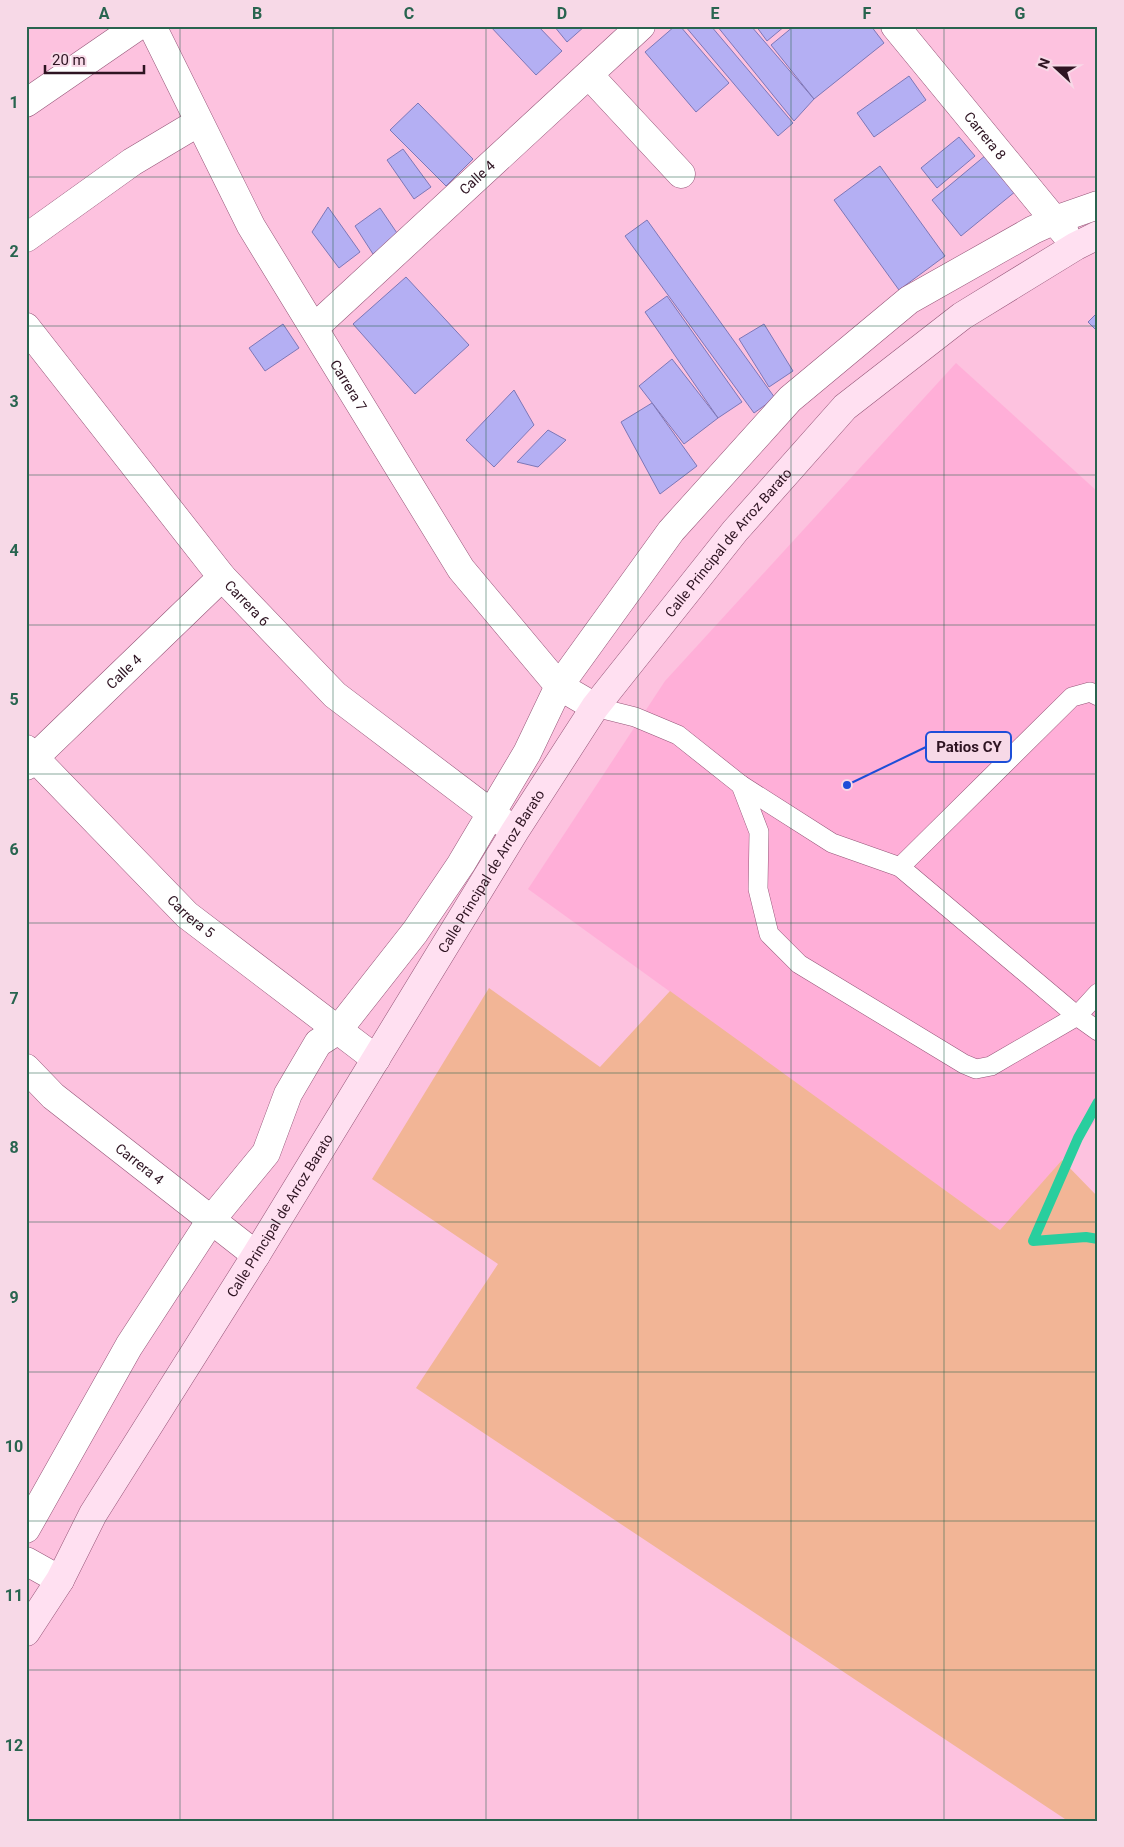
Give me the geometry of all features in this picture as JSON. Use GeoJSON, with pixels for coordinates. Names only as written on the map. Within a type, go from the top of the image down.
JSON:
{"type":"FeatureCollection","features":[{"type":"Feature","properties":{"kind":"street"},"geometry":{"type":"LineString","coordinates":[[26,103],[138,26]]}},
{"type":"Feature","properties":{"kind":"street","name":"Carrera 7"},"geometry":{"type":"LineString","coordinates":[[152,26],[251,226],[461,569],[559,686],[595,707]]}},
{"type":"Feature","properties":{"kind":"street","name":"Calle 4"},"geometry":{"type":"LineString","coordinates":[[314,328],[642,26]]}},
{"type":"Feature","properties":{"kind":"street","name":"Carrera 8"},"geometry":{"type":"LineString","coordinates":[[894,26],[1055,220],[1087,240]]}},
{"type":"Feature","properties":{"kind":"street"},"geometry":{"type":"LineString","coordinates":[[589,74],[681,174]]}},
{"type":"Feature","properties":{"kind":"street"},"geometry":{"type":"LineString","coordinates":[[26,238],[132,162],[200,122]]}},
{"type":"Feature","properties":{"kind":"street"},"geometry":{"type":"LineString","coordinates":[[26,1529],[128,1346],[212,1220],[266,1153],[288,1094],[318,1043],[338,1030],[415,932],[461,864],[527,753],[559,686],[671,531],[790,399],[908,300],[1033,230],[1098,205]]}},
{"type":"Feature","properties":{"kind":"street","name":"Calle Principal de Arroz Barato"},"geometry":{"type":"LineString","coordinates":[[26,1632],[60,1580],[93,1514],[256,1255],[515,831],[595,707],[735,531],[845,407],[962,316],[1087,240]]}},
{"type":"Feature","properties":{"kind":"street","name":"Carrera 6"},"geometry":{"type":"LineString","coordinates":[[26,327],[222,577],[334,695],[515,831]]}},
{"type":"Feature","properties":{"kind":"street","name":"Calle 4"},"geometry":{"type":"LineString","coordinates":[[29,758],[222,577]]}},
{"type":"Feature","properties":{"kind":"street","name":"Carrera 5"},"geometry":{"type":"LineString","coordinates":[[29,758],[187,915],[376,1059]]}},
{"type":"Feature","properties":{"kind":"street","name":"Carrera 4"},"geometry":{"type":"LineString","coordinates":[[26,1068],[53,1096],[256,1255]]}},
{"type":"Feature","properties":{"kind":"street"},"geometry":{"type":"LineString","coordinates":[[26,1561],[60,1580]]}},
{"type":"Feature","properties":{"kind":"lane"},"geometry":{"type":"LineString","coordinates":[[900,867],[1072,697],[1090,692],[1098,696]]}},
{"type":"Feature","properties":{"kind":"lane"},"geometry":{"type":"LineString","coordinates":[[595,707],[636,717],[678,735],[741,785],[832,843],[900,867],[1077,1016],[1098,1031]]}},
{"type":"Feature","properties":{"kind":"lane"},"geometry":{"type":"LineString","coordinates":[[741,785],[759,832],[758,889],[770,934],[799,964],[964,1064],[976,1069],[991,1066],[1077,1016],[1098,993]]}},
{"type":"Feature","properties":{"kind":"shaded area"},"geometry":{"type":"Polygon","coordinates":[[[956,363],[1098,492],[1098,1118],[1001,1231],[528,889],[665,681],[956,363]]]}},
{"type":"Feature","properties":{"kind":"shaded area"},"geometry":{"type":"Polygon","coordinates":[[[489,988],[600,1067],[670,991],[1000,1230],[1062,1160],[1098,1197],[1098,1821],[1068,1821],[416,1388],[498,1264],[372,1179],[489,988]]]}},
{"type":"Feature","properties":{"kind":"building"},"geometry":{"type":"Polygon","coordinates":[[[490,26],[538,26],[562,51],[536,75],[490,26]]]}},
{"type":"Feature","properties":{"kind":"building"},"geometry":{"type":"Polygon","coordinates":[[[554,26],[585,26],[567,42],[554,26]]]}},
{"type":"Feature","properties":{"kind":"building"},"geometry":{"type":"Polygon","coordinates":[[[675,26],[680,26],[729,83],[696,112],[645,52],[675,26]]]}},
{"type":"Feature","properties":{"kind":"building"},"geometry":{"type":"Polygon","coordinates":[[[685,26],[711,26],[793,123],[778,136],[685,26]]]}},
{"type":"Feature","properties":{"kind":"building"},"geometry":{"type":"Polygon","coordinates":[[[717,26],[751,26],[814,99],[794,121],[717,26]]]}},
{"type":"Feature","properties":{"kind":"building"},"geometry":{"type":"Polygon","coordinates":[[[756,26],[785,26],[767,41],[756,26]]]}},
{"type":"Feature","properties":{"kind":"building"},"geometry":{"type":"Polygon","coordinates":[[[794,26],[871,26],[884,43],[814,99],[771,45],[794,26]]]}},
{"type":"Feature","properties":{"kind":"building"},"geometry":{"type":"Polygon","coordinates":[[[909,76],[926,100],[874,137],[857,113],[909,76]]]}},
{"type":"Feature","properties":{"kind":"building"},"geometry":{"type":"Polygon","coordinates":[[[418,103],[473,159],[446,186],[390,130],[418,103]]]}},
{"type":"Feature","properties":{"kind":"building"},"geometry":{"type":"Polygon","coordinates":[[[959,137],[975,156],[937,188],[921,168],[959,137]]]}},
{"type":"Feature","properties":{"kind":"building"},"geometry":{"type":"Polygon","coordinates":[[[403,149],[431,187],[414,199],[387,160],[403,149]]]}},
{"type":"Feature","properties":{"kind":"building"},"geometry":{"type":"Polygon","coordinates":[[[986,155],[1016,191],[961,236],[932,200],[986,155]]]}},
{"type":"Feature","properties":{"kind":"building"},"geometry":{"type":"Polygon","coordinates":[[[880,166],[945,256],[899,290],[834,200],[880,166]]]}},
{"type":"Feature","properties":{"kind":"building"},"geometry":{"type":"Polygon","coordinates":[[[328,207],[360,252],[339,268],[312,232],[328,207]]]}},
{"type":"Feature","properties":{"kind":"building"},"geometry":{"type":"Polygon","coordinates":[[[380,208],[399,236],[373,254],[355,226],[380,208]]]}},
{"type":"Feature","properties":{"kind":"building"},"geometry":{"type":"Polygon","coordinates":[[[647,220],[775,398],[754,413],[625,236],[647,220]]]}},
{"type":"Feature","properties":{"kind":"building"},"geometry":{"type":"Polygon","coordinates":[[[406,277],[469,345],[415,394],[353,324],[406,277]]]}},
{"type":"Feature","properties":{"kind":"building"},"geometry":{"type":"Polygon","coordinates":[[[667,296],[742,402],[718,418],[645,312],[667,296]]]}},
{"type":"Feature","properties":{"kind":"building"},"geometry":{"type":"Polygon","coordinates":[[[1098,312],[1098,332],[1088,322],[1098,312]]]}},
{"type":"Feature","properties":{"kind":"building"},"geometry":{"type":"Polygon","coordinates":[[[283,324],[299,348],[265,371],[249,348],[283,324]]]}},
{"type":"Feature","properties":{"kind":"building"},"geometry":{"type":"Polygon","coordinates":[[[764,324],[793,371],[769,387],[739,339],[764,324]]]}},
{"type":"Feature","properties":{"kind":"building"},"geometry":{"type":"Polygon","coordinates":[[[672,359],[718,418],[684,444],[639,386],[672,359]]]}},
{"type":"Feature","properties":{"kind":"building"},"geometry":{"type":"Polygon","coordinates":[[[514,390],[534,425],[494,467],[466,440],[514,390]]]}},
{"type":"Feature","properties":{"kind":"building"},"geometry":{"type":"Polygon","coordinates":[[[652,403],[697,466],[660,494],[621,422],[652,403]]]}},
{"type":"Feature","properties":{"kind":"building"},"geometry":{"type":"Polygon","coordinates":[[[548,430],[566,440],[538,467],[517,462],[548,430]]]}},
{"type":"Feature","properties":{"kind":"waterway"},"geometry":{"type":"LineString","coordinates":[[1098,1102],[1078,1138],[1033,1241],[1086,1237],[1098,1239]]}},
{"type":"Feature","properties":{"kind":"place","name":"Patios CY"},"geometry":{"type":"Point","coordinates":[847,785]}}]}
